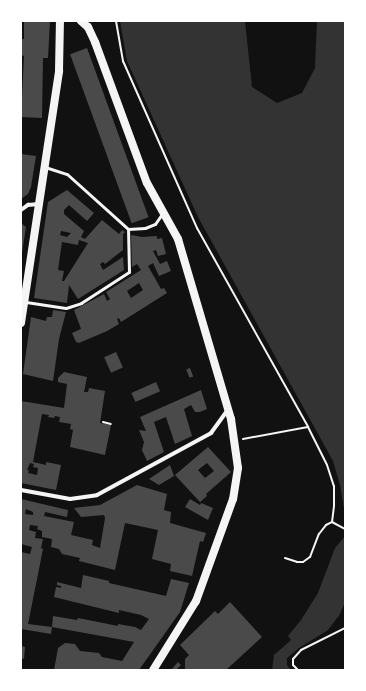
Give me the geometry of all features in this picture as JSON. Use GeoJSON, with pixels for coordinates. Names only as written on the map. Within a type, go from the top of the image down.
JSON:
{"type":"FeatureCollection","features":[{"type":"Feature","properties":{"kind":"main road"},"geometry":{"type":"LineString","coordinates":[[21,323],[59,71],[60,21]]}},
{"type":"Feature","properties":{"kind":"main road"},"geometry":{"type":"LineString","coordinates":[[81,21],[88,27],[95,42],[147,183],[178,239],[233,427],[238,468],[232,499],[196,601],[153,670]]}},
{"type":"Feature","properties":{"kind":"street"},"geometry":{"type":"LineString","coordinates":[[21,210],[28,205],[39,204]]}},
{"type":"Feature","properties":{"kind":"street"},"geometry":{"type":"LineString","coordinates":[[21,490],[70,499],[97,495],[211,433],[228,409]]}},
{"type":"Feature","properties":{"kind":"lane"},"geometry":{"type":"LineString","coordinates":[[44,167],[67,174],[128,229],[145,228],[155,224],[163,212]]}},
{"type":"Feature","properties":{"kind":"lane"},"geometry":{"type":"LineString","coordinates":[[24,302],[66,308],[81,303],[128,272],[128,229]]}},
{"type":"Feature","properties":{"kind":"path"},"geometry":{"type":"LineString","coordinates":[[116,21],[122,61],[197,228],[327,465],[334,486],[332,522]]}},
{"type":"Feature","properties":{"kind":"path"},"geometry":{"type":"LineString","coordinates":[[103,422],[111,424]]}},
{"type":"Feature","properties":{"kind":"path"},"geometry":{"type":"LineString","coordinates":[[239,440],[308,428]]}},
{"type":"Feature","properties":{"kind":"path"},"geometry":{"type":"LineString","coordinates":[[332,522],[345,529]]}},
{"type":"Feature","properties":{"kind":"path"},"geometry":{"type":"LineString","coordinates":[[285,558],[297,562],[303,562],[310,557],[319,534],[326,525],[332,522]]}},
{"type":"Feature","properties":{"kind":"path"},"geometry":{"type":"LineString","coordinates":[[298,670],[294,665],[293,659],[301,650],[345,628]]}},
{"type":"Feature","properties":{"kind":"shaded area"},"geometry":{"type":"Polygon","coordinates":[[[120,21],[245,21],[252,87],[277,103],[302,93],[315,68],[317,21],[345,21],[345,514],[340,485],[333,461],[198,217],[127,61],[120,21]]]}},
{"type":"Feature","properties":{"kind":"shaded area"},"geometry":{"type":"Polygon","coordinates":[[[345,536],[345,602],[340,614],[328,630],[299,648],[287,658],[287,665],[291,670],[272,670],[274,655],[291,640],[288,636],[301,620],[318,593],[335,548],[345,536]]]}},
{"type":"Feature","properties":{"kind":"building"},"geometry":{"type":"Polygon","coordinates":[[[24,21],[50,21],[48,58],[43,58],[42,118],[21,117],[24,56],[21,55],[21,39],[24,39],[24,21]]]}},
{"type":"Feature","properties":{"kind":"building"},"geometry":{"type":"Polygon","coordinates":[[[87,48],[149,217],[132,223],[70,54],[87,48]]]}},
{"type":"Feature","properties":{"kind":"building"},"geometry":{"type":"Polygon","coordinates":[[[21,154],[36,156],[31,187],[28,194],[21,199],[21,154]]]}},
{"type":"Feature","properties":{"kind":"building"},"geometry":{"type":"Polygon","coordinates":[[[67,190],[94,213],[87,221],[69,205],[64,210],[64,214],[84,231],[81,237],[85,239],[102,220],[119,234],[122,230],[125,232],[123,234],[123,250],[105,264],[103,262],[100,264],[103,270],[123,257],[124,270],[78,299],[69,285],[67,303],[34,298],[48,202],[67,190]],[[61,231],[60,235],[67,237],[71,233],[61,231]],[[79,240],[78,245],[62,242],[58,270],[64,271],[62,281],[64,281],[88,243],[79,240]]]}},
{"type":"Feature","properties":{"kind":"building"},"geometry":{"type":"Polygon","coordinates":[[[21,223],[26,227],[22,253],[21,253],[21,223]]]}},
{"type":"Feature","properties":{"kind":"building"},"geometry":{"type":"Polygon","coordinates":[[[131,235],[142,237],[157,236],[157,239],[162,238],[166,254],[158,256],[156,250],[153,251],[160,264],[167,261],[171,271],[159,276],[153,263],[148,266],[161,289],[164,288],[167,293],[121,322],[119,318],[117,319],[119,324],[107,331],[79,343],[76,342],[72,333],[81,329],[74,310],[104,294],[107,301],[110,299],[106,292],[141,270],[137,264],[132,267],[131,235]],[[139,283],[127,291],[131,298],[143,290],[139,283]]]}},
{"type":"Feature","properties":{"kind":"building"},"geometry":{"type":"Polygon","coordinates":[[[53,310],[66,312],[59,339],[53,381],[23,374],[31,317],[46,321],[47,317],[52,317],[53,310]]]}},
{"type":"Feature","properties":{"kind":"building"},"geometry":{"type":"Polygon","coordinates":[[[116,352],[123,368],[111,373],[104,357],[116,352]]]}},
{"type":"Feature","properties":{"kind":"building"},"geometry":{"type":"Polygon","coordinates":[[[190,368],[193,376],[189,378],[186,369],[190,368]]]}},
{"type":"Feature","properties":{"kind":"building"},"geometry":{"type":"Polygon","coordinates":[[[64,372],[87,377],[84,392],[88,392],[89,388],[105,391],[100,423],[111,425],[105,455],[70,447],[73,430],[70,429],[71,424],[59,422],[60,417],[48,417],[49,415],[42,414],[33,462],[46,465],[46,462],[61,465],[56,490],[21,483],[21,401],[64,408],[67,384],[58,382],[58,378],[64,372]],[[30,463],[27,470],[29,470],[28,473],[37,475],[38,468],[33,467],[34,464],[30,463]]]}},
{"type":"Feature","properties":{"kind":"building"},"geometry":{"type":"Polygon","coordinates":[[[156,382],[160,391],[135,402],[131,393],[156,382]]]}},
{"type":"Feature","properties":{"kind":"building"},"geometry":{"type":"Polygon","coordinates":[[[201,390],[207,409],[200,412],[195,412],[191,405],[184,409],[192,436],[175,444],[166,417],[154,422],[164,452],[147,461],[142,450],[144,442],[139,430],[146,431],[140,417],[201,390]]]}},
{"type":"Feature","properties":{"kind":"building"},"geometry":{"type":"Polygon","coordinates":[[[208,447],[231,472],[206,494],[207,496],[200,502],[175,475],[208,447]],[[207,463],[198,470],[205,478],[214,471],[207,463]]]}},
{"type":"Feature","properties":{"kind":"building"},"geometry":{"type":"Polygon","coordinates":[[[170,465],[174,476],[159,485],[149,479],[170,465]]]}},
{"type":"Feature","properties":{"kind":"building"},"geometry":{"type":"Polygon","coordinates":[[[137,485],[167,494],[164,510],[171,512],[170,523],[206,533],[203,542],[200,541],[192,576],[170,571],[171,564],[152,559],[158,530],[125,523],[115,570],[79,561],[80,558],[62,554],[59,549],[51,547],[52,539],[42,537],[42,531],[37,529],[38,526],[30,525],[29,530],[36,532],[35,538],[43,539],[41,548],[43,549],[28,624],[52,627],[51,634],[21,629],[21,552],[30,554],[32,547],[21,544],[21,499],[68,510],[67,517],[45,512],[44,516],[74,522],[71,535],[93,540],[92,545],[100,548],[105,518],[104,515],[81,517],[74,508],[100,505],[137,485]],[[26,509],[25,514],[33,515],[33,512],[26,509]]]}},
{"type":"Feature","properties":{"kind":"building"},"geometry":{"type":"Polygon","coordinates":[[[190,499],[200,505],[201,503],[213,508],[208,520],[185,507],[190,499]]]}},
{"type":"Feature","properties":{"kind":"building"},"geometry":{"type":"Polygon","coordinates":[[[83,575],[109,581],[109,583],[166,596],[171,579],[189,583],[180,612],[139,670],[54,670],[58,648],[65,643],[75,644],[80,651],[99,653],[102,657],[122,661],[134,642],[52,627],[53,616],[77,620],[78,618],[118,626],[118,624],[135,627],[141,630],[149,619],[141,615],[119,610],[119,613],[54,597],[56,587],[61,588],[61,586],[57,585],[57,582],[81,588],[83,575]]]}},
{"type":"Feature","properties":{"kind":"building"},"geometry":{"type":"Polygon","coordinates":[[[230,602],[262,637],[226,670],[185,670],[185,659],[189,655],[180,645],[215,611],[218,614],[230,602]]]}},
{"type":"Feature","properties":{"kind":"building"},"geometry":{"type":"Polygon","coordinates":[[[21,646],[25,647],[24,659],[21,658],[21,646]]]}},
{"type":"Feature","properties":{"kind":"building"},"geometry":{"type":"Polygon","coordinates":[[[178,662],[181,665],[176,670],[171,670],[178,662]]]}}]}
